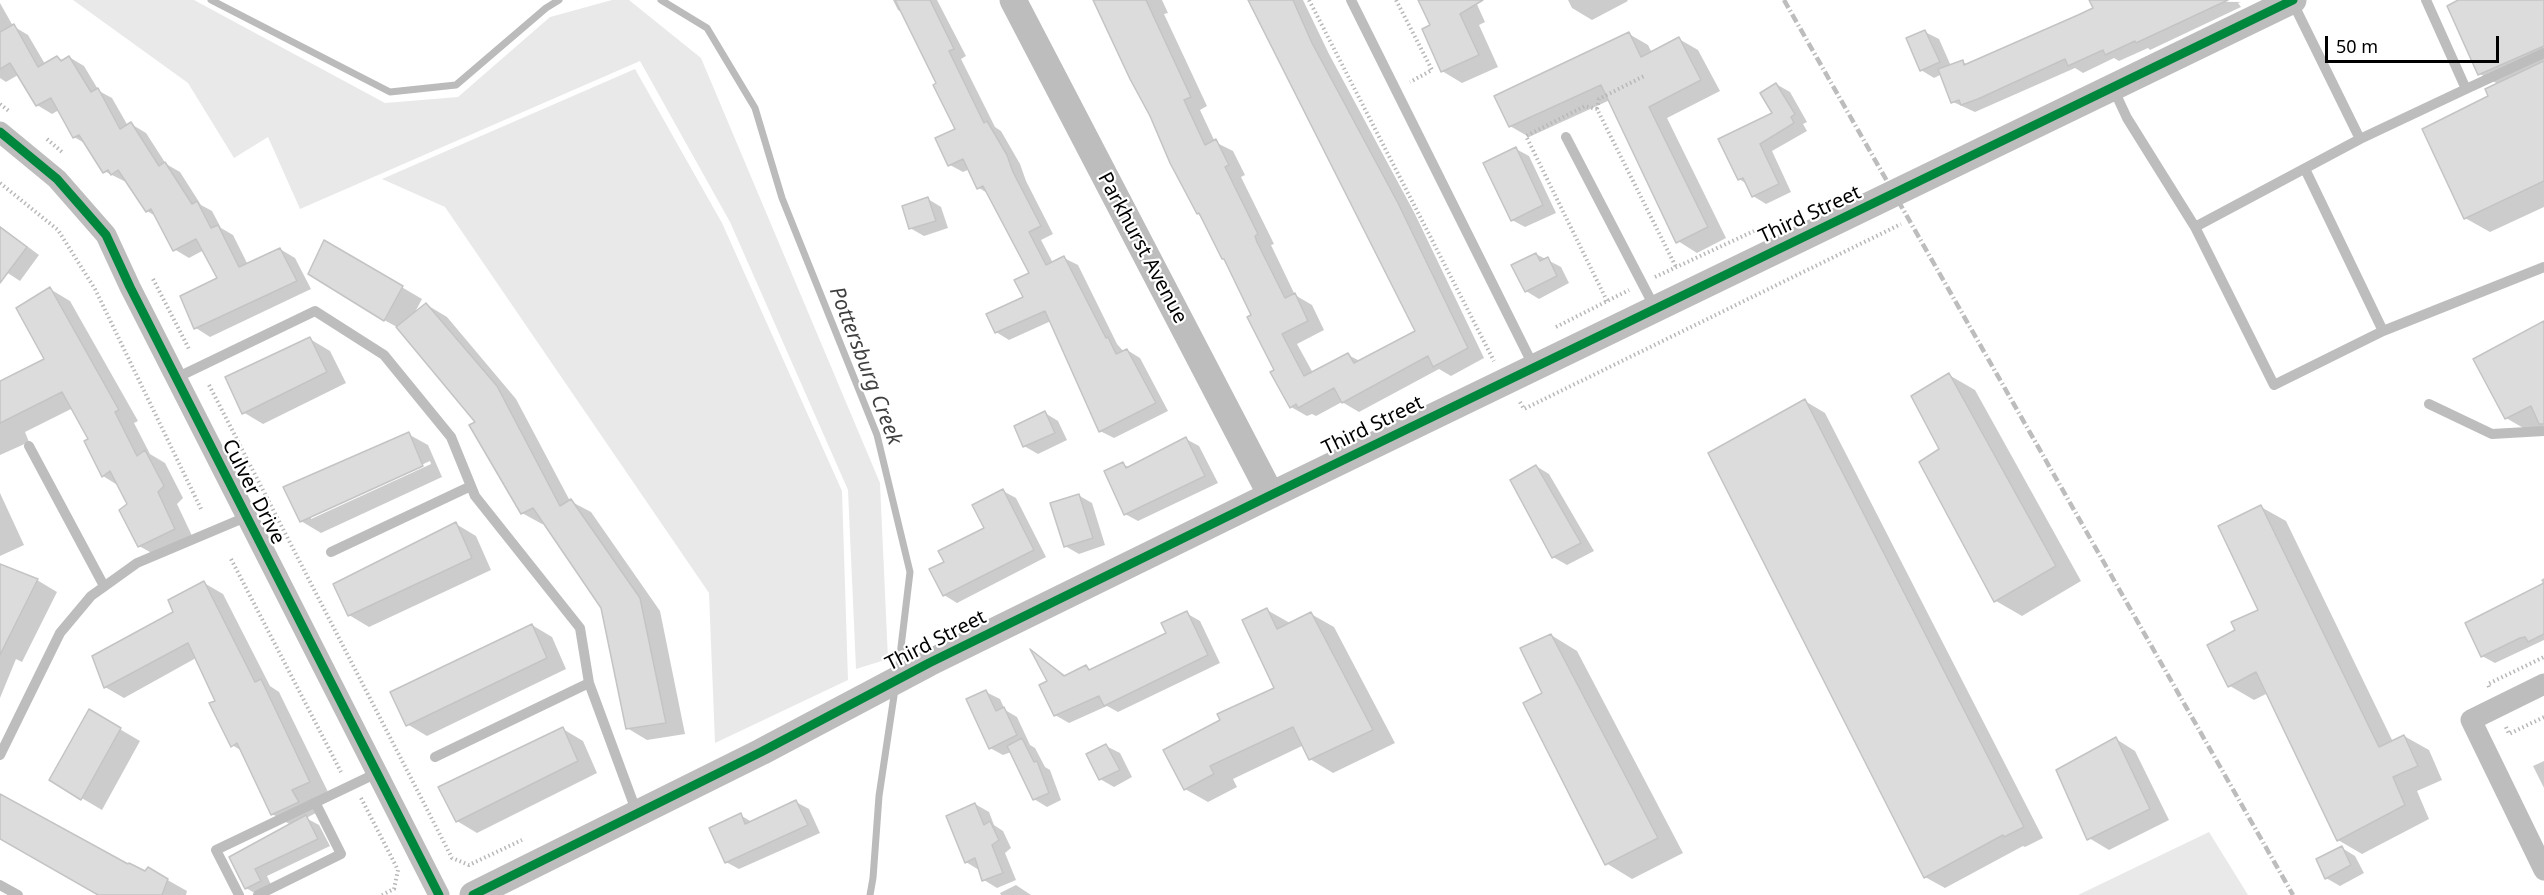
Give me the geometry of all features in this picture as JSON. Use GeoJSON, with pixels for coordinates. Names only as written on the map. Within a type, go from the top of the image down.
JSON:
{"type":"FeatureCollection","features":[{"type":"Feature","properties":{"kind":"street","name":"Parkhurst Avenue"},"geometry":{"type":"LineString","coordinates":[[1013,0],[1271,495]]}},
{"type":"Feature","properties":{"kind":"street","name":"Third Street"},"geometry":{"type":"LineString","coordinates":[[472,895],[866,698],[929,663],[1271,495],[1502,370],[1534,367],[2293,0]]}},
{"type":"Feature","properties":{"kind":"street","name":"Culver Drive"},"geometry":{"type":"LineString","coordinates":[[0,132],[57,178],[106,235],[246,517],[440,895]]}},
{"type":"Feature","properties":{"kind":"street"},"geometry":{"type":"LineString","coordinates":[[2544,684],[2471,720],[2544,870]]}},
{"type":"Feature","properties":{"kind":"lane"},"geometry":{"type":"LineString","coordinates":[[1351,0],[1534,367]]}},
{"type":"Feature","properties":{"kind":"lane"},"geometry":{"type":"LineString","coordinates":[[2293,0],[2360,139]]}},
{"type":"Feature","properties":{"kind":"lane"},"geometry":{"type":"LineString","coordinates":[[2426,0],[2466,89]]}},
{"type":"Feature","properties":{"kind":"lane"},"geometry":{"type":"LineString","coordinates":[[2195,226],[2360,139],[2544,53]]}},
{"type":"Feature","properties":{"kind":"lane"},"geometry":{"type":"LineString","coordinates":[[2113,88],[2127,118],[2195,226],[2274,385],[2384,331],[2544,267]]}},
{"type":"Feature","properties":{"kind":"lane"},"geometry":{"type":"LineString","coordinates":[[1566,137],[1655,308]]}},
{"type":"Feature","properties":{"kind":"lane"},"geometry":{"type":"LineString","coordinates":[[2305,169],[2384,331]]}},
{"type":"Feature","properties":{"kind":"lane"},"geometry":{"type":"LineString","coordinates":[[176,378],[315,311],[384,355],[451,437],[475,496],[580,628],[589,683],[637,813]]}},
{"type":"Feature","properties":{"kind":"lane"},"geometry":{"type":"LineString","coordinates":[[2429,405],[2492,434],[2544,431]]}},
{"type":"Feature","properties":{"kind":"lane"},"geometry":{"type":"LineString","coordinates":[[29,446],[105,586]]}},
{"type":"Feature","properties":{"kind":"lane"},"geometry":{"type":"LineString","coordinates":[[331,552],[471,486]]}},
{"type":"Feature","properties":{"kind":"lane"},"geometry":{"type":"LineString","coordinates":[[0,755],[60,633],[91,596],[137,564],[246,517]]}},
{"type":"Feature","properties":{"kind":"lane"},"geometry":{"type":"LineString","coordinates":[[435,757],[589,683]]}},
{"type":"Feature","properties":{"kind":"lane"},"geometry":{"type":"LineString","coordinates":[[239,895],[216,850],[377,773]]}},
{"type":"Feature","properties":{"kind":"lane"},"geometry":{"type":"LineString","coordinates":[[258,895],[341,854],[316,804]]}},
{"type":"Feature","properties":{"kind":"lane"},"geometry":{"type":"LineString","coordinates":[[0,885],[18,895]]}},
{"type":"Feature","properties":{"kind":"path"},"geometry":{"type":"LineString","coordinates":[[1309,0],[1524,409],[1901,224]]}},
{"type":"Feature","properties":{"kind":"path"},"geometry":{"type":"LineString","coordinates":[[1396,0],[1432,70],[1409,82]]}},
{"type":"Feature","properties":{"kind":"path"},"geometry":{"type":"LineString","coordinates":[[1597,109],[1599,99],[1646,75]]}},
{"type":"Feature","properties":{"kind":"path"},"geometry":{"type":"LineString","coordinates":[[0,183],[58,230],[95,289],[202,511]]}},
{"type":"Feature","properties":{"kind":"path"},"geometry":{"type":"LineString","coordinates":[[1485,365],[1502,370]]}},
{"type":"Feature","properties":{"kind":"path"},"geometry":{"type":"LineString","coordinates":[[209,385],[452,858],[469,865],[523,840]]}},
{"type":"Feature","properties":{"kind":"path"},"geometry":{"type":"LineString","coordinates":[[231,559],[341,772]]}},
{"type":"Feature","properties":{"kind":"path"},"geometry":{"type":"LineString","coordinates":[[2488,684],[2544,657]]}},
{"type":"Feature","properties":{"kind":"path"},"geometry":{"type":"LineString","coordinates":[[360,796],[398,870],[394,889],[382,895]]}},
{"type":"Feature","properties":{"kind":"shaded area"},"geometry":{"type":"Polygon","coordinates":[[[73,0],[194,0],[385,103],[458,97],[550,17],[612,0],[629,0],[701,58],[880,483],[888,659],[856,669],[848,490],[730,222],[640,61],[300,209],[268,137],[234,158],[188,83],[73,0]]]}},
{"type":"Feature","properties":{"kind":"shaded area"},"geometry":{"type":"Polygon","coordinates":[[[635,69],[722,223],[842,491],[848,680],[715,743],[709,593],[445,207],[382,179],[635,69]]]}},
{"type":"Feature","properties":{"kind":"shaded area"},"geometry":{"type":"Polygon","coordinates":[[[2209,832],[2248,895],[2078,895],[2209,832]]]}},
{"type":"Feature","properties":{"kind":"building"},"geometry":{"type":"Polygon","coordinates":[[[895,0],[930,0],[954,49],[949,51],[984,123],[987,121],[1007,155],[1013,172],[1041,226],[1029,232],[1046,265],[1064,256],[1116,354],[1127,349],[1156,403],[1099,432],[1045,311],[995,333],[986,314],[1023,297],[1014,280],[1029,273],[983,186],[977,189],[963,159],[948,166],[935,138],[955,129],[933,85],[936,83],[895,0]]]}},
{"type":"Feature","properties":{"kind":"building"},"geometry":{"type":"Polygon","coordinates":[[[1093,0],[1146,0],[1191,97],[1184,100],[1205,145],[1216,139],[1229,165],[1225,167],[1258,234],[1255,236],[1257,242],[1285,298],[1295,293],[1308,321],[1282,334],[1304,376],[1348,353],[1354,363],[1415,331],[1248,0],[1293,0],[1312,43],[1398,203],[1468,348],[1433,367],[1428,356],[1342,403],[1334,388],[1298,408],[1296,404],[1290,408],[1270,372],[1274,370],[1247,317],[1251,315],[1224,259],[1170,163],[1150,116],[1093,0]]]}},
{"type":"Feature","properties":{"kind":"building"},"geometry":{"type":"Polygon","coordinates":[[[1418,0],[1483,0],[1460,14],[1479,55],[1441,72],[1422,29],[1430,25],[1418,0]]]}},
{"type":"Feature","properties":{"kind":"building"},"geometry":{"type":"Polygon","coordinates":[[[2089,0],[2228,0],[2105,55],[2103,50],[2068,66],[2065,59],[1978,99],[1961,105],[1959,100],[1951,103],[1938,69],[1963,60],[1964,65],[2078,15],[2093,8],[2089,0]]]}},
{"type":"Feature","properties":{"kind":"building"},"geometry":{"type":"Polygon","coordinates":[[[2458,0],[2544,0],[2544,46],[2478,75],[2447,6],[2458,0]]]}},
{"type":"Feature","properties":{"kind":"building"},"geometry":{"type":"Polygon","coordinates":[[[14,24],[38,67],[57,56],[61,61],[69,56],[91,92],[98,88],[120,129],[131,122],[159,166],[165,162],[192,204],[197,201],[211,228],[218,225],[239,267],[280,248],[297,281],[194,329],[180,296],[217,278],[196,239],[173,251],[151,209],[146,212],[118,170],[111,175],[108,170],[103,173],[79,135],[73,138],[51,98],[36,106],[10,63],[0,69],[0,32],[14,24]]]}},
{"type":"Feature","properties":{"kind":"building"},"geometry":{"type":"Polygon","coordinates":[[[1925,30],[1940,62],[1920,71],[1906,38],[1925,30]]]}},
{"type":"Feature","properties":{"kind":"building"},"geometry":{"type":"Polygon","coordinates":[[[1629,32],[1641,57],[1679,37],[1701,80],[1649,107],[1708,227],[1676,243],[1601,85],[1509,127],[1494,96],[1629,32]]]}},
{"type":"Feature","properties":{"kind":"building"},"geometry":{"type":"Polygon","coordinates":[[[2544,61],[2544,181],[2464,219],[2422,129],[2488,96],[2485,89],[2544,61]]]}},
{"type":"Feature","properties":{"kind":"building"},"geometry":{"type":"Polygon","coordinates":[[[1776,83],[1795,114],[1791,117],[1794,123],[1760,144],[1779,184],[1752,197],[1743,178],[1738,180],[1718,139],[1772,113],[1760,93],[1776,83]]]}},
{"type":"Feature","properties":{"kind":"building"},"geometry":{"type":"Polygon","coordinates":[[[1516,147],[1543,205],[1511,221],[1483,163],[1516,147]]]}},
{"type":"Feature","properties":{"kind":"building"},"geometry":{"type":"Polygon","coordinates":[[[928,197],[936,221],[909,229],[902,206],[928,197]]]}},
{"type":"Feature","properties":{"kind":"building"},"geometry":{"type":"Polygon","coordinates":[[[0,227],[27,247],[0,283],[0,227]]]}},
{"type":"Feature","properties":{"kind":"building"},"geometry":{"type":"Polygon","coordinates":[[[324,240],[403,286],[384,321],[308,274],[324,240]]]}},
{"type":"Feature","properties":{"kind":"building"},"geometry":{"type":"Polygon","coordinates":[[[1536,253],[1540,261],[1548,257],[1557,276],[1525,292],[1511,265],[1536,253]]]}},
{"type":"Feature","properties":{"kind":"building"},"geometry":{"type":"Polygon","coordinates":[[[50,287],[119,410],[115,412],[137,456],[145,450],[164,486],[158,492],[175,529],[138,547],[119,510],[127,504],[110,471],[102,477],[84,441],[88,439],[62,392],[0,423],[0,381],[44,359],[16,308],[50,287]]]}},
{"type":"Feature","properties":{"kind":"building"},"geometry":{"type":"Polygon","coordinates":[[[426,303],[497,386],[560,506],[571,499],[640,598],[666,723],[626,729],[601,608],[533,508],[521,514],[469,425],[475,422],[396,327],[426,303]]]}},
{"type":"Feature","properties":{"kind":"building"},"geometry":{"type":"Polygon","coordinates":[[[2544,321],[2544,424],[2539,424],[2531,406],[2505,419],[2473,359],[2544,321]]]}},
{"type":"Feature","properties":{"kind":"building"},"geometry":{"type":"Polygon","coordinates":[[[310,337],[327,372],[242,414],[225,377],[310,337]]]}},
{"type":"Feature","properties":{"kind":"building"},"geometry":{"type":"Polygon","coordinates":[[[1949,373],[2056,566],[1994,602],[1919,462],[1939,449],[1911,396],[1949,373]]]}},
{"type":"Feature","properties":{"kind":"building"},"geometry":{"type":"Polygon","coordinates":[[[1805,399],[2024,827],[2004,837],[2003,835],[1924,878],[1708,453],[1805,399]]]}},
{"type":"Feature","properties":{"kind":"building"},"geometry":{"type":"Polygon","coordinates":[[[1045,411],[1055,433],[1023,447],[1014,426],[1045,411]]]}},
{"type":"Feature","properties":{"kind":"building"},"geometry":{"type":"Polygon","coordinates":[[[409,432],[423,466],[300,522],[283,487],[409,432]]]}},
{"type":"Feature","properties":{"kind":"building"},"geometry":{"type":"Polygon","coordinates":[[[1186,437],[1205,476],[1124,515],[1104,471],[1123,462],[1126,468],[1186,437]]]}},
{"type":"Feature","properties":{"kind":"building"},"geometry":{"type":"Polygon","coordinates":[[[1536,465],[1581,543],[1552,558],[1510,480],[1536,465]]]}},
{"type":"Feature","properties":{"kind":"building"},"geometry":{"type":"Polygon","coordinates":[[[1003,489],[1034,550],[943,596],[929,569],[944,562],[938,551],[984,528],[972,505],[1003,489]]]}},
{"type":"Feature","properties":{"kind":"building"},"geometry":{"type":"Polygon","coordinates":[[[1079,494],[1093,538],[1064,547],[1050,503],[1079,494]]]}},
{"type":"Feature","properties":{"kind":"building"},"geometry":{"type":"Polygon","coordinates":[[[2261,505],[2379,747],[2404,735],[2418,766],[2393,777],[2405,805],[2337,841],[2256,672],[2228,687],[2207,645],[2235,630],[2231,622],[2258,610],[2218,526],[2261,505]]]}},
{"type":"Feature","properties":{"kind":"building"},"geometry":{"type":"Polygon","coordinates":[[[456,522],[472,558],[348,616],[333,584],[456,522]]]}},
{"type":"Feature","properties":{"kind":"building"},"geometry":{"type":"Polygon","coordinates":[[[0,564],[38,579],[0,655],[0,564]]]}},
{"type":"Feature","properties":{"kind":"building"},"geometry":{"type":"Polygon","coordinates":[[[204,581],[255,682],[261,679],[310,782],[292,790],[299,802],[271,815],[237,743],[231,747],[209,703],[215,701],[188,643],[104,688],[92,656],[173,612],[168,600],[204,581]]]}},
{"type":"Feature","properties":{"kind":"building"},"geometry":{"type":"Polygon","coordinates":[[[2544,583],[2544,634],[2528,642],[2525,637],[2520,638],[2481,657],[2465,623],[2544,583]]]}},
{"type":"Feature","properties":{"kind":"building"},"geometry":{"type":"Polygon","coordinates":[[[1267,608],[1277,629],[1311,612],[1373,730],[1309,760],[1293,727],[1210,766],[1214,774],[1184,790],[1163,750],[1220,720],[1217,714],[1274,688],[1242,620],[1267,608]]]}},
{"type":"Feature","properties":{"kind":"building"},"geometry":{"type":"Polygon","coordinates":[[[1187,611],[1208,655],[1104,706],[1099,696],[1054,716],[1039,685],[1047,681],[1030,649],[1064,676],[1086,665],[1089,670],[1166,633],[1161,623],[1187,611]]]}},
{"type":"Feature","properties":{"kind":"building"},"geometry":{"type":"Polygon","coordinates":[[[532,624],[547,658],[406,726],[390,692],[532,624]]]}},
{"type":"Feature","properties":{"kind":"building"},"geometry":{"type":"Polygon","coordinates":[[[1551,634],[1658,838],[1605,865],[1523,703],[1542,693],[1520,648],[1551,634]]]}},
{"type":"Feature","properties":{"kind":"building"},"geometry":{"type":"Polygon","coordinates":[[[986,690],[996,711],[1004,707],[1017,735],[989,749],[966,699],[986,690]]]}},
{"type":"Feature","properties":{"kind":"building"},"geometry":{"type":"Polygon","coordinates":[[[89,709],[121,728],[81,800],[49,780],[89,709]]]}},
{"type":"Feature","properties":{"kind":"building"},"geometry":{"type":"Polygon","coordinates":[[[563,727],[578,761],[456,822],[438,787],[563,727]]]}},
{"type":"Feature","properties":{"kind":"building"},"geometry":{"type":"Polygon","coordinates":[[[2116,737],[2150,809],[2087,840],[2056,770],[2116,737]]]}},
{"type":"Feature","properties":{"kind":"building"},"geometry":{"type":"Polygon","coordinates":[[[1022,738],[1034,762],[1037,761],[1049,793],[1033,800],[1007,746],[1022,738]]]}},
{"type":"Feature","properties":{"kind":"building"},"geometry":{"type":"Polygon","coordinates":[[[1106,744],[1120,770],[1099,780],[1086,754],[1106,744]]]}},
{"type":"Feature","properties":{"kind":"building"},"geometry":{"type":"Polygon","coordinates":[[[0,794],[128,864],[145,871],[148,867],[168,879],[162,895],[98,895],[0,839],[0,794]]]}},
{"type":"Feature","properties":{"kind":"building"},"geometry":{"type":"Polygon","coordinates":[[[796,800],[808,825],[725,863],[709,828],[741,813],[745,824],[796,800]]]}},
{"type":"Feature","properties":{"kind":"building"},"geometry":{"type":"Polygon","coordinates":[[[975,803],[984,825],[990,821],[999,840],[992,845],[1003,873],[982,881],[975,858],[965,863],[946,816],[975,803]]]}},
{"type":"Feature","properties":{"kind":"building"},"geometry":{"type":"Polygon","coordinates":[[[306,815],[318,839],[255,869],[261,881],[245,889],[229,857],[306,815]]]}},
{"type":"Feature","properties":{"kind":"building"},"geometry":{"type":"Polygon","coordinates":[[[2342,846],[2351,865],[2325,879],[2316,859],[2342,846]]]}},
{"type":"Feature","properties":{"kind":"waterway","name":"Pottersburg Creek"},"geometry":{"type":"LineString","coordinates":[[211,0],[390,92],[456,85],[546,8],[559,0]]}},
{"type":"Feature","properties":{"kind":"waterway","name":"Pottersburg Creek"},"geometry":{"type":"LineString","coordinates":[[661,0],[707,28],[755,108],[782,198],[877,435],[910,572],[898,672]]}},
{"type":"Feature","properties":{"kind":"waterway","name":"Pottersburg Creek"},"geometry":{"type":"LineString","coordinates":[[870,895],[879,796],[895,689]]}},
{"type":"Feature","properties":{"kind":"railway"},"geometry":{"type":"LineString","coordinates":[[1784,0],[2293,895]]}},
{"type":"Feature","properties":{"kind":"cycle path"},"geometry":{"type":"LineString","coordinates":[[473,895],[761,752],[929,663],[2293,0]]}},
{"type":"Feature","properties":{"kind":"cycle path"},"geometry":{"type":"LineString","coordinates":[[0,132],[57,179],[106,235],[130,287],[439,895]]}}]}
